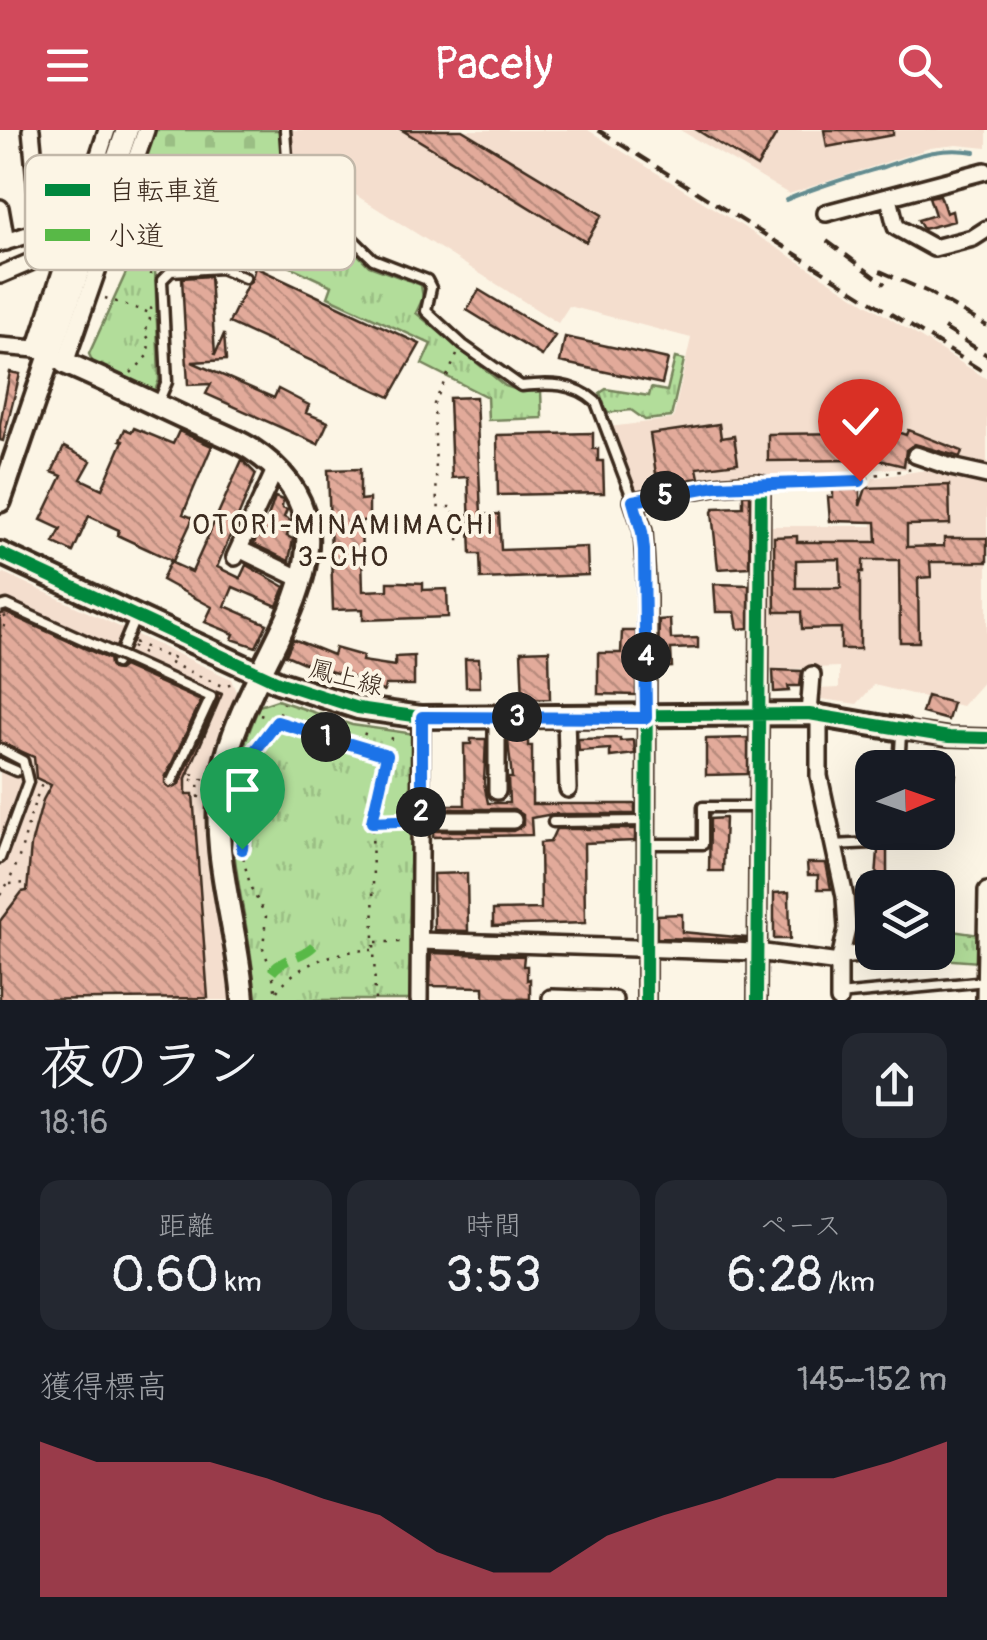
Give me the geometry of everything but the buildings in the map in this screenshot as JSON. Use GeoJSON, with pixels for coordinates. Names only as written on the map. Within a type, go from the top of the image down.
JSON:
{"type":"FeatureCollection","features":[{"type":"Feature","properties":{"kind":"street"},"geometry":{"type":"LineString","coordinates":[[31,130],[36,155]]}},
{"type":"Feature","properties":{"kind":"street"},"geometry":{"type":"LineString","coordinates":[[95,155],[107,130]]}},
{"type":"Feature","properties":{"kind":"street"},"geometry":{"type":"LineString","coordinates":[[119,155],[127,130]]}},
{"type":"Feature","properties":{"kind":"street"},"geometry":{"type":"LineString","coordinates":[[138,155],[146,130]]}},
{"type":"Feature","properties":{"kind":"street"},"geometry":{"type":"LineString","coordinates":[[826,214],[986,169]]}},
{"type":"Feature","properties":{"kind":"street"},"geometry":{"type":"LineString","coordinates":[[889,198],[896,227],[934,248],[973,238],[987,229]]}},
{"type":"Feature","properties":{"kind":"street"},"geometry":{"type":"LineString","coordinates":[[0,208],[3,243]]}},
{"type":"Feature","properties":{"kind":"street"},"geometry":{"type":"LineString","coordinates":[[0,275],[25,264]]}},
{"type":"Feature","properties":{"kind":"street"},"geometry":{"type":"LineString","coordinates":[[51,356],[53,270]]}},
{"type":"Feature","properties":{"kind":"street"},"geometry":{"type":"LineString","coordinates":[[0,501],[81,270]]}},
{"type":"Feature","properties":{"kind":"street"},"geometry":{"type":"LineString","coordinates":[[51,356],[91,270]]}},
{"type":"Feature","properties":{"kind":"street"},"geometry":{"type":"LineString","coordinates":[[0,346],[51,356],[249,447],[276,468],[294,492],[305,520],[309,550],[304,580],[232,737],[221,782],[220,852],[243,1000]]}},
{"type":"Feature","properties":{"kind":"street"},"geometry":{"type":"LineString","coordinates":[[916,454],[987,475]]}},
{"type":"Feature","properties":{"kind":"street"},"geometry":{"type":"LineString","coordinates":[[276,468],[237,553],[304,580]]}},
{"type":"Feature","properties":{"kind":"street"},"geometry":{"type":"LineString","coordinates":[[646,1000],[644,550],[633,501],[715,486],[761,484],[758,1000]]}},
{"type":"Feature","properties":{"kind":"street","name":"鳳上線"},"geometry":{"type":"LineString","coordinates":[[0,553],[326,700],[422,717],[646,718],[758,712],[814,715],[902,730]]}},
{"type":"Feature","properties":{"kind":"street"},"geometry":{"type":"LineString","coordinates":[[812,675],[819,776],[845,897],[847,929],[840,960],[839,998]]}},
{"type":"Feature","properties":{"kind":"street"},"geometry":{"type":"LineString","coordinates":[[419,1000],[422,717]]}},
{"type":"Feature","properties":{"kind":"street"},"geometry":{"type":"LineString","coordinates":[[497,717],[498,791]]}},
{"type":"Feature","properties":{"kind":"street"},"geometry":{"type":"LineString","coordinates":[[566,717],[568,789]]}},
{"type":"Feature","properties":{"kind":"street"},"geometry":{"type":"LineString","coordinates":[[902,730],[949,738],[987,739]]}},
{"type":"Feature","properties":{"kind":"street"},"geometry":{"type":"LineString","coordinates":[[422,820],[513,820]]}},
{"type":"Feature","properties":{"kind":"street"},"geometry":{"type":"LineString","coordinates":[[985,1000],[987,891]]}},
{"type":"Feature","properties":{"kind":"street"},"geometry":{"type":"LineString","coordinates":[[420,941],[646,946],[840,960],[855,957]]}},
{"type":"Feature","properties":{"kind":"street"},"geometry":{"type":"LineString","coordinates":[[551,998],[614,1000]]}},
{"type":"Feature","properties":{"kind":"lane"},"geometry":{"type":"LineString","coordinates":[[285,130],[287,155]]}},
{"type":"Feature","properties":{"kind":"lane"},"geometry":{"type":"LineString","coordinates":[[355,243],[373,259],[427,280],[431,288],[426,311],[463,345],[521,386],[551,383],[584,391],[596,402],[633,501]]}},
{"type":"Feature","properties":{"kind":"lane"},"geometry":{"type":"LineString","coordinates":[[158,405],[167,382],[162,280],[171,270]]}},
{"type":"Feature","properties":{"kind":"lane"},"geometry":{"type":"LineString","coordinates":[[226,270],[245,278]]}},
{"type":"Feature","properties":{"kind":"lane"},"geometry":{"type":"LineString","coordinates":[[0,605],[211,698],[172,781]]}},
{"type":"Feature","properties":{"kind":"lane"},"geometry":{"type":"LineString","coordinates":[[116,663],[136,616]]}},
{"type":"Feature","properties":{"kind":"lane"},"geometry":{"type":"LineString","coordinates":[[900,750],[902,730]]}},
{"type":"Feature","properties":{"kind":"lane"},"geometry":{"type":"LineString","coordinates":[[0,749],[23,761],[28,782],[0,858]]}},
{"type":"Feature","properties":{"kind":"lane"},"geometry":{"type":"LineString","coordinates":[[0,764],[16,771]]}},
{"type":"Feature","properties":{"kind":"lane"},"geometry":{"type":"LineString","coordinates":[[646,844],[703,844],[703,808],[759,807]]}},
{"type":"Feature","properties":{"kind":"lane"},"geometry":{"type":"LineString","coordinates":[[0,819],[13,825]]}},
{"type":"Feature","properties":{"kind":"lane"},"geometry":{"type":"LineString","coordinates":[[553,822],[646,822]]}},
{"type":"Feature","properties":{"kind":"lane"},"geometry":{"type":"LineString","coordinates":[[833,845],[855,844]]}},
{"type":"Feature","properties":{"kind":"lane"},"geometry":{"type":"LineString","coordinates":[[839,998],[986,981]]}},
{"type":"Feature","properties":{"kind":"path"},"geometry":{"type":"LineString","coordinates":[[151,270],[151,280]]}},
{"type":"Feature","properties":{"kind":"path"},"geometry":{"type":"LineString","coordinates":[[128,379],[133,368],[148,356],[144,332],[151,314],[152,295]]}},
{"type":"Feature","properties":{"kind":"path"},"geometry":{"type":"LineString","coordinates":[[102,296],[151,314]]}},
{"type":"Feature","properties":{"kind":"path"},"geometry":{"type":"LineString","coordinates":[[463,345],[434,404],[438,507],[454,507],[454,539],[464,538]]}},
{"type":"Feature","properties":{"kind":"path"},"geometry":{"type":"LineString","coordinates":[[761,484],[860,481],[874,475],[902,473],[933,461]]}},
{"type":"Feature","properties":{"kind":"path"},"geometry":{"type":"LineString","coordinates":[[0,605],[7,621],[0,637]]}},
{"type":"Feature","properties":{"kind":"path"},"geometry":{"type":"LineString","coordinates":[[152,650],[172,660],[176,649]]}},
{"type":"Feature","properties":{"kind":"path"},"geometry":{"type":"LineString","coordinates":[[170,663],[222,686],[240,682]]}},
{"type":"Feature","properties":{"kind":"path"},"geometry":{"type":"LineString","coordinates":[[277,1000],[264,948],[266,916],[244,862],[242,838],[246,808],[244,765],[277,722],[285,697]]}},
{"type":"Feature","properties":{"kind":"path"},"geometry":{"type":"LineString","coordinates":[[255,714],[387,755]]}},
{"type":"Feature","properties":{"kind":"path"},"geometry":{"type":"LineString","coordinates":[[360,747],[368,722]]}},
{"type":"Feature","properties":{"kind":"path"},"geometry":{"type":"LineString","coordinates":[[374,1000],[372,822],[394,726]]}},
{"type":"Feature","properties":{"kind":"path"},"geometry":{"type":"LineString","coordinates":[[192,774],[190,779],[198,782],[199,797],[204,797],[203,780]]}},
{"type":"Feature","properties":{"kind":"path"},"geometry":{"type":"LineString","coordinates":[[0,894],[8,884],[42,782]]}},
{"type":"Feature","properties":{"kind":"path"},"geometry":{"type":"LineString","coordinates":[[372,822],[422,820]]}},
{"type":"Feature","properties":{"kind":"path"},"geometry":{"type":"LineString","coordinates":[[8,884],[27,883]]}},
{"type":"Feature","properties":{"kind":"path"},"geometry":{"type":"LineString","coordinates":[[373,942],[420,941]]}},
{"type":"Feature","properties":{"kind":"path"},"geometry":{"type":"LineString","coordinates":[[276,992],[292,972],[352,950],[373,950]]}},
{"type":"Feature","properties":{"kind":"shaded area"},"geometry":{"type":"Polygon","coordinates":[[[292,130],[588,130],[987,379],[987,470],[914,450],[906,469],[871,469],[858,477],[748,480],[634,493],[609,427],[673,419],[691,338],[569,306],[558,323],[355,195],[355,155],[294,155],[292,130]]]}},
{"type":"Feature","properties":{"kind":"shaded area"},"geometry":{"type":"Polygon","coordinates":[[[680,130],[987,130],[987,148],[930,148],[789,194],[680,130]]]}},
{"type":"Feature","properties":{"kind":"shaded area"},"geometry":{"type":"Polygon","coordinates":[[[932,469],[987,479],[987,678],[962,706],[874,685],[857,704],[815,698],[816,689],[839,688],[839,667],[765,670],[767,526],[872,526],[869,487],[873,478],[932,469]]]}},
{"type":"Feature","properties":{"kind":"shaded area"},"geometry":{"type":"Polygon","coordinates":[[[4,573],[231,679],[238,697],[218,743],[207,822],[232,1000],[0,1000],[0,575],[4,573]]]}},
{"type":"Feature","properties":{"kind":"green space"},"geometry":{"type":"Polygon","coordinates":[[[154,130],[282,130],[284,155],[146,155],[154,130]]]}},
{"type":"Feature","properties":{"kind":"green space"},"geometry":{"type":"Polygon","coordinates":[[[355,252],[369,266],[421,285],[423,298],[416,313],[505,386],[523,392],[541,391],[542,418],[488,420],[487,397],[422,364],[431,344],[328,297],[332,286],[298,270],[355,270],[355,252]]]}},
{"type":"Feature","properties":{"kind":"green space"},"geometry":{"type":"Polygon","coordinates":[[[127,270],[155,270],[159,380],[155,391],[93,363],[89,354],[127,270]]]}},
{"type":"Feature","properties":{"kind":"green space"},"geometry":{"type":"Polygon","coordinates":[[[675,358],[684,360],[671,417],[645,420],[631,410],[607,413],[600,393],[606,389],[649,396],[651,388],[667,391],[675,358]]]}},
{"type":"Feature","properties":{"kind":"green space"},"geometry":{"type":"Polygon","coordinates":[[[277,700],[352,725],[415,734],[415,1000],[255,1000],[232,809],[239,762],[259,706],[277,700]]]}},
{"type":"Feature","properties":{"kind":"green space"},"geometry":{"type":"Polygon","coordinates":[[[955,931],[980,935],[979,962],[955,960],[955,931]]]}},
{"type":"Feature","properties":{"kind":"waterway"},"geometry":{"type":"LineString","coordinates":[[786,200],[917,156],[950,150],[975,152]]}},
{"type":"Feature","properties":{"kind":"railway"},"geometry":{"type":"LineString","coordinates":[[598,130],[987,374]]}},
{"type":"Feature","properties":{"kind":"railway"},"geometry":{"type":"LineString","coordinates":[[827,241],[885,284]]}},
{"type":"Feature","properties":{"kind":"railway"},"geometry":{"type":"LineString","coordinates":[[880,271],[928,292],[987,326]]}},
{"type":"Feature","properties":{"kind":"railway"},"geometry":{"type":"LineString","coordinates":[[944,328],[987,355]]}},
{"type":"Feature","properties":{"kind":"marked path"},"geometry":{"type":"LineString","coordinates":[[272,972],[315,944]]}},
{"type":"Feature","properties":{"kind":"cycle path"},"geometry":{"type":"LineString","coordinates":[[646,1000],[647,598],[643,531],[633,501],[756,483],[761,484],[757,1000]]}},
{"type":"Feature","properties":{"kind":"cycle path"},"geometry":{"type":"LineString","coordinates":[[0,553],[278,682],[358,708],[421,717],[809,714],[949,737],[987,738]]}},
{"type":"Feature","properties":{"kind":"district","name":"OTORI-MINAMIMACHI 3-CHO"},"geometry":{"type":"Point","coordinates":[344,541]}},
{"type":"Feature","properties":{"kind":"route"},"geometry":{"type":"LineString","coordinates":[[242,849],[246,808],[244,765],[277,722],[387,755],[372,822],[422,820],[422,717],[646,718],[647,598],[642,532],[633,501],[715,486],[860,481]]}}]}
